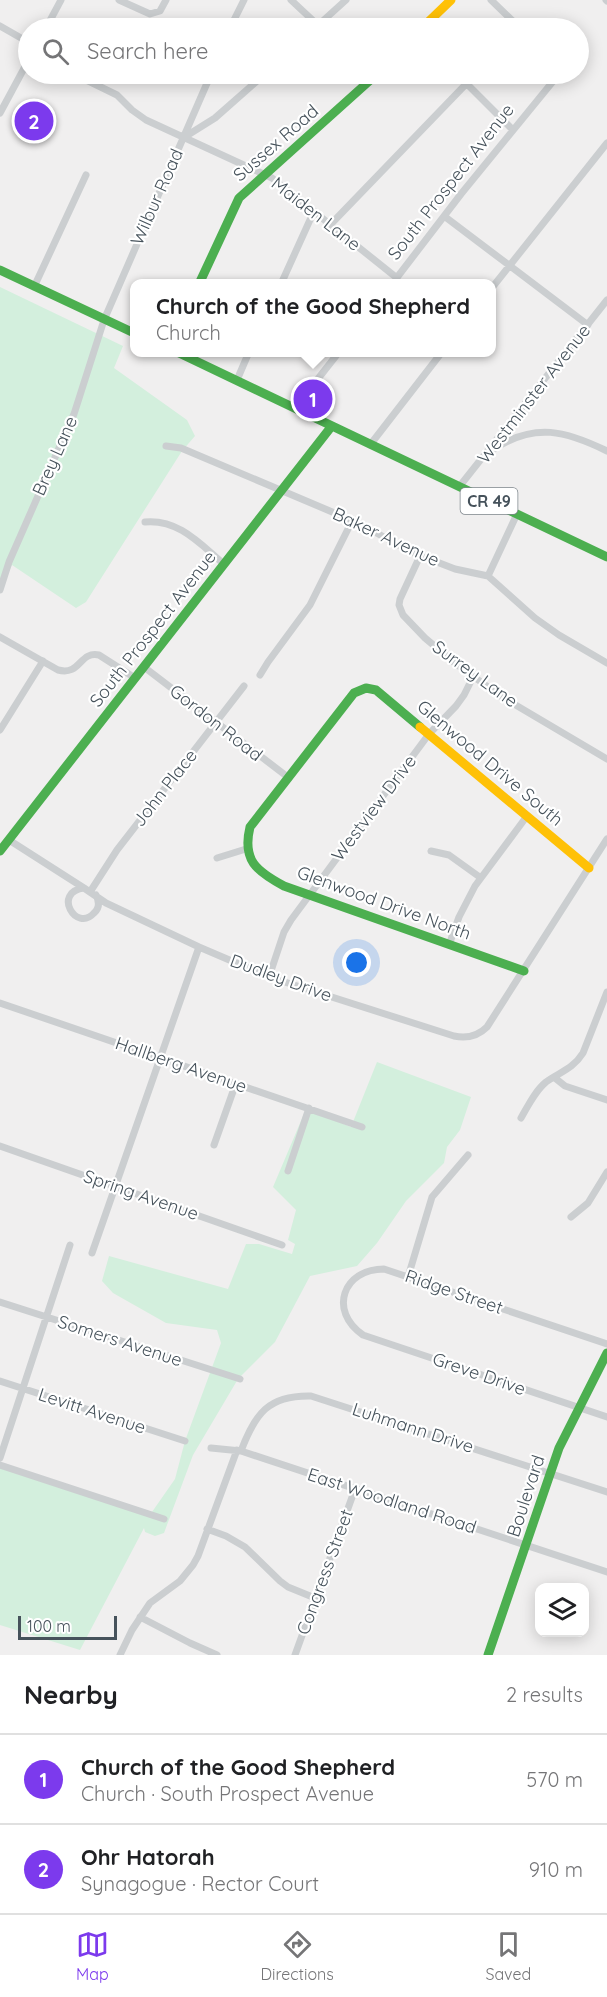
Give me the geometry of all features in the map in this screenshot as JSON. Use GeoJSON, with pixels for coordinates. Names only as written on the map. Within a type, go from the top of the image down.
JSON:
{"type":"FeatureCollection","features":[{"type":"Feature","properties":{"kind":"street"},"geometry":{"type":"LineString","coordinates":[[51,18],[61,0]]}},
{"type":"Feature","properties":{"kind":"street"},"geometry":{"type":"LineString","coordinates":[[118,0],[150,14],[160,11],[166,0]]}},
{"type":"Feature","properties":{"kind":"street"},"geometry":{"type":"LineString","coordinates":[[235,18],[244,0]]}},
{"type":"Feature","properties":{"kind":"street"},"geometry":{"type":"LineString","coordinates":[[291,0],[308,18]]}},
{"type":"Feature","properties":{"kind":"street"},"geometry":{"type":"LineString","coordinates":[[328,18],[346,0]]}},
{"type":"Feature","properties":{"kind":"street"},"geometry":{"type":"LineString","coordinates":[[432,18],[450,0]]}},
{"type":"Feature","properties":{"kind":"street"},"geometry":{"type":"LineString","coordinates":[[491,0],[510,18]]}},
{"type":"Feature","properties":{"kind":"street"},"geometry":{"type":"LineString","coordinates":[[0,26],[18,36]]}},
{"type":"Feature","properties":{"kind":"street"},"geometry":{"type":"LineString","coordinates":[[0,113],[18,80]]}},
{"type":"Feature","properties":{"kind":"street","name":"Maiden Lane"},"geometry":{"type":"LineString","coordinates":[[94,84],[117,95],[139,116],[278,182],[393,279]]}},
{"type":"Feature","properties":{"kind":"street","name":"Wilbur Road"},"geometry":{"type":"LineString","coordinates":[[104,320],[207,84]]}},
{"type":"Feature","properties":{"kind":"street"},"geometry":{"type":"LineString","coordinates":[[183,138],[215,118],[254,84]]}},
{"type":"Feature","properties":{"kind":"street","name":"Sussex Road"},"geometry":{"type":"LineString","coordinates":[[201,279],[234,206],[245,191],[363,84]]}},
{"type":"Feature","properties":{"kind":"street"},"geometry":{"type":"LineString","coordinates":[[331,225],[466,84]]}},
{"type":"Feature","properties":{"kind":"street"},"geometry":{"type":"LineString","coordinates":[[468,84],[513,129]]}},
{"type":"Feature","properties":{"kind":"street","name":"South Prospect Avenue"},"geometry":{"type":"LineString","coordinates":[[395,279],[551,84]]}},
{"type":"Feature","properties":{"kind":"street"},"geometry":{"type":"LineString","coordinates":[[496,284],[607,143]]}},
{"type":"Feature","properties":{"kind":"street"},"geometry":{"type":"LineString","coordinates":[[34,287],[86,175]]}},
{"type":"Feature","properties":{"kind":"street"},"geometry":{"type":"LineString","coordinates":[[285,279],[314,211]]}},
{"type":"Feature","properties":{"kind":"street"},"geometry":{"type":"LineString","coordinates":[[444,216],[588,325]]}},
{"type":"Feature","properties":{"kind":"street"},"geometry":{"type":"LineString","coordinates":[[0,270],[130,331]]}},
{"type":"Feature","properties":{"kind":"street","name":"Westminster Avenue"},"geometry":{"type":"LineString","coordinates":[[459,487],[607,300]]}},
{"type":"Feature","properties":{"kind":"street","name":"Brey Lane"},"geometry":{"type":"LineString","coordinates":[[0,590],[9,562],[74,414],[104,320]]}},
{"type":"Feature","properties":{"kind":"street","name":"CR 49"},"geometry":{"type":"LineString","coordinates":[[188,357],[607,557]]}},
{"type":"Feature","properties":{"kind":"street"},"geometry":{"type":"LineString","coordinates":[[237,380],[247,357]]}},
{"type":"Feature","properties":{"kind":"street"},"geometry":{"type":"LineString","coordinates":[[296,408],[335,357]]}},
{"type":"Feature","properties":{"kind":"street"},"geometry":{"type":"LineString","coordinates":[[370,445],[438,357]]}},
{"type":"Feature","properties":{"kind":"street","name":"South Prospect Avenue"},"geometry":{"type":"LineString","coordinates":[[0,851],[331,427]]}},
{"type":"Feature","properties":{"kind":"street"},"geometry":{"type":"LineString","coordinates":[[483,459],[493,450],[514,438],[545,431],[569,434],[607,450]]}},
{"type":"Feature","properties":{"kind":"street","name":"Baker Avenue"},"geometry":{"type":"LineString","coordinates":[[166,446],[181,448],[352,521],[420,556],[455,569],[488,576],[535,618],[607,663]]}},
{"type":"Feature","properties":{"kind":"street"},"geometry":{"type":"LineString","coordinates":[[488,576],[517,514]]}},
{"type":"Feature","properties":{"kind":"street"},"geometry":{"type":"LineString","coordinates":[[260,675],[310,605],[352,521]]}},
{"type":"Feature","properties":{"kind":"street"},"geometry":{"type":"LineString","coordinates":[[145,522],[161,522],[179,528],[224,564]]}},
{"type":"Feature","properties":{"kind":"street","name":"Surrey Lane"},"geometry":{"type":"LineString","coordinates":[[420,556],[400,599],[400,610],[425,638],[473,677],[607,759]]}},
{"type":"Feature","properties":{"kind":"street"},"geometry":{"type":"LineString","coordinates":[[0,637],[58,670],[69,671],[79,665],[86,656],[95,654],[135,678]]}},
{"type":"Feature","properties":{"kind":"street"},"geometry":{"type":"LineString","coordinates":[[0,730],[43,661]]}},
{"type":"Feature","properties":{"kind":"street","name":"Gordon Road"},"geometry":{"type":"LineString","coordinates":[[144,667],[289,778]]}},
{"type":"Feature","properties":{"kind":"street","name":"Westview Drive"},"geometry":{"type":"LineString","coordinates":[[269,977],[284,932],[308,895],[429,734],[456,706],[473,677]]}},
{"type":"Feature","properties":{"kind":"street","name":"John Place"},"geometry":{"type":"LineString","coordinates":[[90,892],[117,850],[244,686]]}},
{"type":"Feature","properties":{"kind":"street","name":"Glenwood Drive South"},"geometry":{"type":"LineString","coordinates":[[289,778],[354,693],[368,688],[379,692],[589,868]]}},
{"type":"Feature","properties":{"kind":"street"},"geometry":{"type":"LineString","coordinates":[[216,858],[246,849],[250,827],[289,778]]}},
{"type":"Feature","properties":{"kind":"street"},"geometry":{"type":"LineString","coordinates":[[449,945],[459,917],[481,878],[527,816]]}},
{"type":"Feature","properties":{"kind":"street"},"geometry":{"type":"LineString","coordinates":[[524,971],[607,839]]}},
{"type":"Feature","properties":{"kind":"street","name":"Dudley Drive"},"geometry":{"type":"LineString","coordinates":[[9,840],[106,903],[199,947],[269,977],[454,1036],[468,1038],[488,1027],[524,971]]}},
{"type":"Feature","properties":{"kind":"street","name":"Glenwood Drive North"},"geometry":{"type":"LineString","coordinates":[[246,849],[248,857],[257,869],[280,883],[524,971]]}},
{"type":"Feature","properties":{"kind":"street"},"geometry":{"type":"LineString","coordinates":[[431,851],[449,855],[481,878]]}},
{"type":"Feature","properties":{"kind":"street"},"geometry":{"type":"LineString","coordinates":[[92,1253],[199,947]]}},
{"type":"Feature","properties":{"kind":"street"},"geometry":{"type":"LineString","coordinates":[[521,1118],[544,1084],[578,1062],[607,992]]}},
{"type":"Feature","properties":{"kind":"street","name":"Hallberg Avenue"},"geometry":{"type":"LineString","coordinates":[[0,1003],[362,1127]]}},
{"type":"Feature","properties":{"kind":"street"},"geometry":{"type":"LineString","coordinates":[[555,1078],[565,1086],[607,1100]]}},
{"type":"Feature","properties":{"kind":"street"},"geometry":{"type":"LineString","coordinates":[[214,1145],[236,1083]]}},
{"type":"Feature","properties":{"kind":"street"},"geometry":{"type":"LineString","coordinates":[[288,1171],[309,1108]]}},
{"type":"Feature","properties":{"kind":"street","name":"Spring Avenue"},"geometry":{"type":"LineString","coordinates":[[0,1146],[282,1245]]}},
{"type":"Feature","properties":{"kind":"street"},"geometry":{"type":"LineString","coordinates":[[408,1277],[432,1197],[468,1155]]}},
{"type":"Feature","properties":{"kind":"street"},"geometry":{"type":"LineString","coordinates":[[571,1218],[588,1203],[607,1172]]}},
{"type":"Feature","properties":{"kind":"street"},"geometry":{"type":"LineString","coordinates":[[0,1458],[70,1245]]}},
{"type":"Feature","properties":{"kind":"street","name":"Ridge Street"},"geometry":{"type":"LineString","coordinates":[[354,1328],[343,1310],[346,1289],[352,1280],[364,1272],[384,1269],[607,1344]]}},
{"type":"Feature","properties":{"kind":"street","name":"Somers Avenue"},"geometry":{"type":"LineString","coordinates":[[0,1302],[240,1380]]}},
{"type":"Feature","properties":{"kind":"street","name":"Greve Drive"},"geometry":{"type":"LineString","coordinates":[[354,1328],[363,1335],[607,1417]]}},
{"type":"Feature","properties":{"kind":"street","name":"Boulevard"},"geometry":{"type":"LineString","coordinates":[[489,1655],[559,1448],[607,1353]]}},
{"type":"Feature","properties":{"kind":"street","name":"Levitt Avenue"},"geometry":{"type":"LineString","coordinates":[[0,1381],[185,1441]]}},
{"type":"Feature","properties":{"kind":"street","name":"Luhmann Drive"},"geometry":{"type":"LineString","coordinates":[[120,1655],[150,1603],[175,1585],[187,1573],[198,1556],[239,1450],[252,1425],[270,1405],[290,1397],[311,1396],[607,1492]]}},
{"type":"Feature","properties":{"kind":"street","name":"East Woodland Road"},"geometry":{"type":"LineString","coordinates":[[211,1448],[239,1450],[607,1572]]}},
{"type":"Feature","properties":{"kind":"street"},"geometry":{"type":"LineString","coordinates":[[0,1465],[164,1519]]}},
{"type":"Feature","properties":{"kind":"street","name":"Congress Street"},"geometry":{"type":"LineString","coordinates":[[295,1655],[355,1489]]}},
{"type":"Feature","properties":{"kind":"street"},"geometry":{"type":"LineString","coordinates":[[207,1530],[226,1536],[245,1547],[288,1587],[315,1598]]}},
{"type":"Feature","properties":{"kind":"street"},"geometry":{"type":"LineString","coordinates":[[140,1617],[217,1655]]}},
{"type":"Feature","properties":{"kind":"green space"},"geometry":{"type":"Polygon","coordinates":[[[0,287],[123,346],[114,368],[187,420],[195,436],[182,451],[86,602],[76,608],[12,565],[0,589],[0,287]]]}},
{"type":"Feature","properties":{"kind":"green space"},"geometry":{"type":"Polygon","coordinates":[[[377,1062],[471,1097],[460,1130],[447,1147],[444,1163],[406,1201],[377,1243],[357,1266],[310,1276],[275,1342],[238,1379],[193,1455],[164,1533],[155,1536],[145,1532],[144,1528],[80,1650],[0,1625],[0,1463],[152,1512],[175,1479],[185,1441],[221,1343],[217,1330],[166,1323],[113,1293],[102,1281],[109,1256],[228,1289],[246,1244],[259,1244],[292,1254],[295,1244],[288,1240],[296,1210],[273,1187],[306,1109],[351,1127],[377,1062]]]}},
{"type":"Feature","properties":{"kind":"traffic: fast"},"geometry":{"type":"LineString","coordinates":[[201,279],[239,198],[366,84]]}},
{"type":"Feature","properties":{"kind":"traffic: fast"},"geometry":{"type":"LineString","coordinates":[[0,270],[130,331]]}},
{"type":"Feature","properties":{"kind":"traffic: fast"},"geometry":{"type":"LineString","coordinates":[[187,357],[607,557]]}},
{"type":"Feature","properties":{"kind":"traffic: fast"},"geometry":{"type":"LineString","coordinates":[[0,851],[331,427]]}},
{"type":"Feature","properties":{"kind":"traffic: fast"},"geometry":{"type":"LineString","coordinates":[[420,727],[376,690],[366,688],[354,693],[250,827],[248,838],[250,856],[259,869],[284,886],[524,971]]}},
{"type":"Feature","properties":{"kind":"traffic: fast"},"geometry":{"type":"LineString","coordinates":[[488,1655],[559,1448],[607,1353]]}},
{"type":"Feature","properties":{"kind":"traffic: slow"},"geometry":{"type":"LineString","coordinates":[[432,18],[451,0]]}},
{"type":"Feature","properties":{"kind":"traffic: slow"},"geometry":{"type":"LineString","coordinates":[[420,727],[589,868]]}},
{"type":"Feature","properties":{"kind":"place","name":"Ohr Hatorah"},"geometry":{"type":"Point","coordinates":[34,121]}},
{"type":"Feature","properties":{"kind":"place","name":"Church of the Good Shepherd"},"geometry":{"type":"Point","coordinates":[313,399]}}]}
